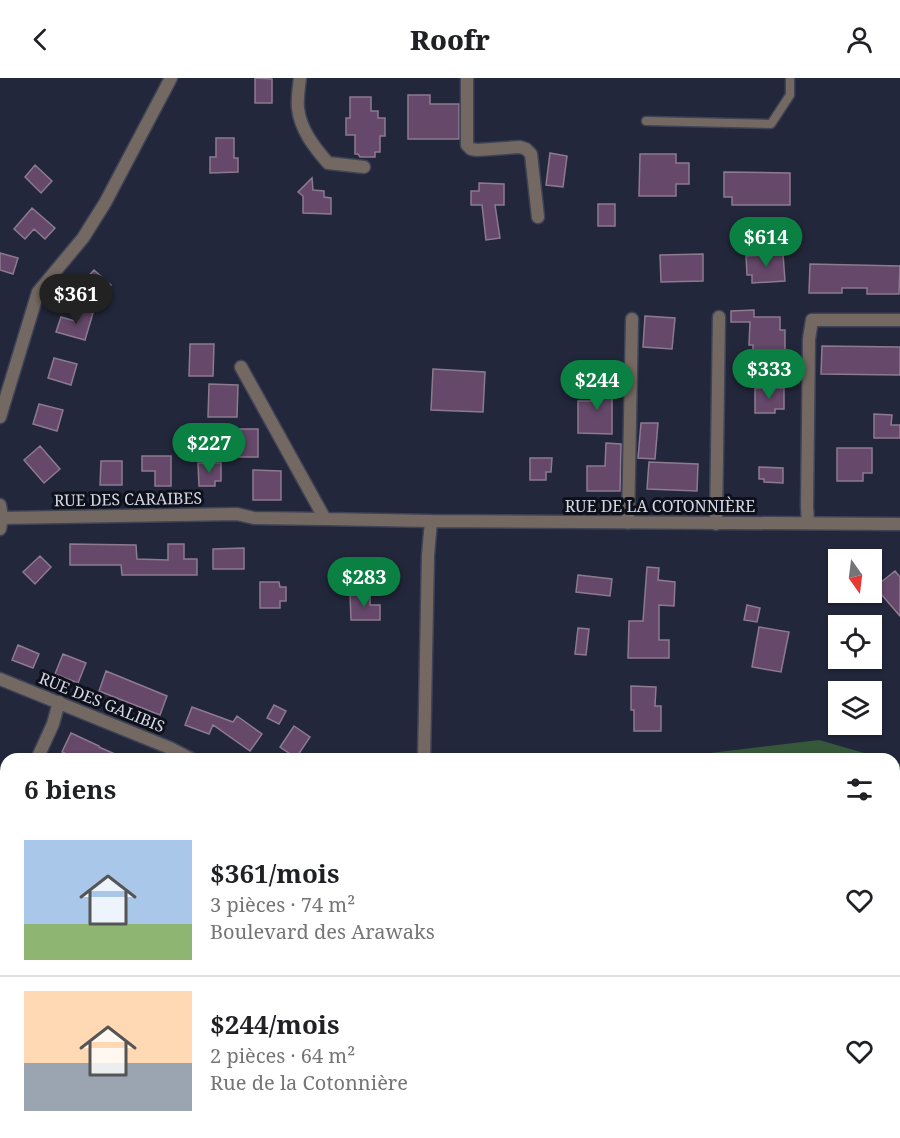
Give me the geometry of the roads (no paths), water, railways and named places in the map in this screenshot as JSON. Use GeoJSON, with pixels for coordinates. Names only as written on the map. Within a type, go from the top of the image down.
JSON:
{"type":"FeatureCollection","features":[{"type":"Feature","properties":{"kind":"street"},"geometry":{"type":"LineString","coordinates":[[0,417],[38,292],[82,238],[105,203],[171,78]]}},
{"type":"Feature","properties":{"kind":"street"},"geometry":{"type":"LineString","coordinates":[[300,78],[298,107],[304,130],[321,155],[328,163],[364,167]]}},
{"type":"Feature","properties":{"kind":"street"},"geometry":{"type":"LineString","coordinates":[[467,78],[467,145],[477,150],[520,147],[531,154],[538,217]]}},
{"type":"Feature","properties":{"kind":"street"},"geometry":{"type":"LineString","coordinates":[[716,524],[718,317]]}},
{"type":"Feature","properties":{"kind":"street"},"geometry":{"type":"LineString","coordinates":[[628,523],[632,319]]}},
{"type":"Feature","properties":{"kind":"street"},"geometry":{"type":"LineString","coordinates":[[808,523],[809,339],[812,320],[900,320]]}},
{"type":"Feature","properties":{"kind":"street"},"geometry":{"type":"LineString","coordinates":[[242,368],[325,519]]}},
{"type":"Feature","properties":{"kind":"street","name":"RUE DES CARAIBES"},"geometry":{"type":"LineString","coordinates":[[1,517],[237,514],[254,518],[325,519]]}},
{"type":"Feature","properties":{"kind":"street","name":"RUE DE LA COTONNIÈRE"},"geometry":{"type":"LineString","coordinates":[[325,519],[900,524]]}},
{"type":"Feature","properties":{"kind":"street"},"geometry":{"type":"LineString","coordinates":[[424,753],[428,555],[425,521]]}},
{"type":"Feature","properties":{"kind":"street","name":"RUE DES GALIBIS"},"geometry":{"type":"LineString","coordinates":[[0,679],[180,753]]}},
{"type":"Feature","properties":{"kind":"street"},"geometry":{"type":"LineString","coordinates":[[40,753],[53,724],[59,702]]}},
{"type":"Feature","properties":{"kind":"lane"},"geometry":{"type":"LineString","coordinates":[[646,121],[771,124],[790,96],[790,78]]}}]}
